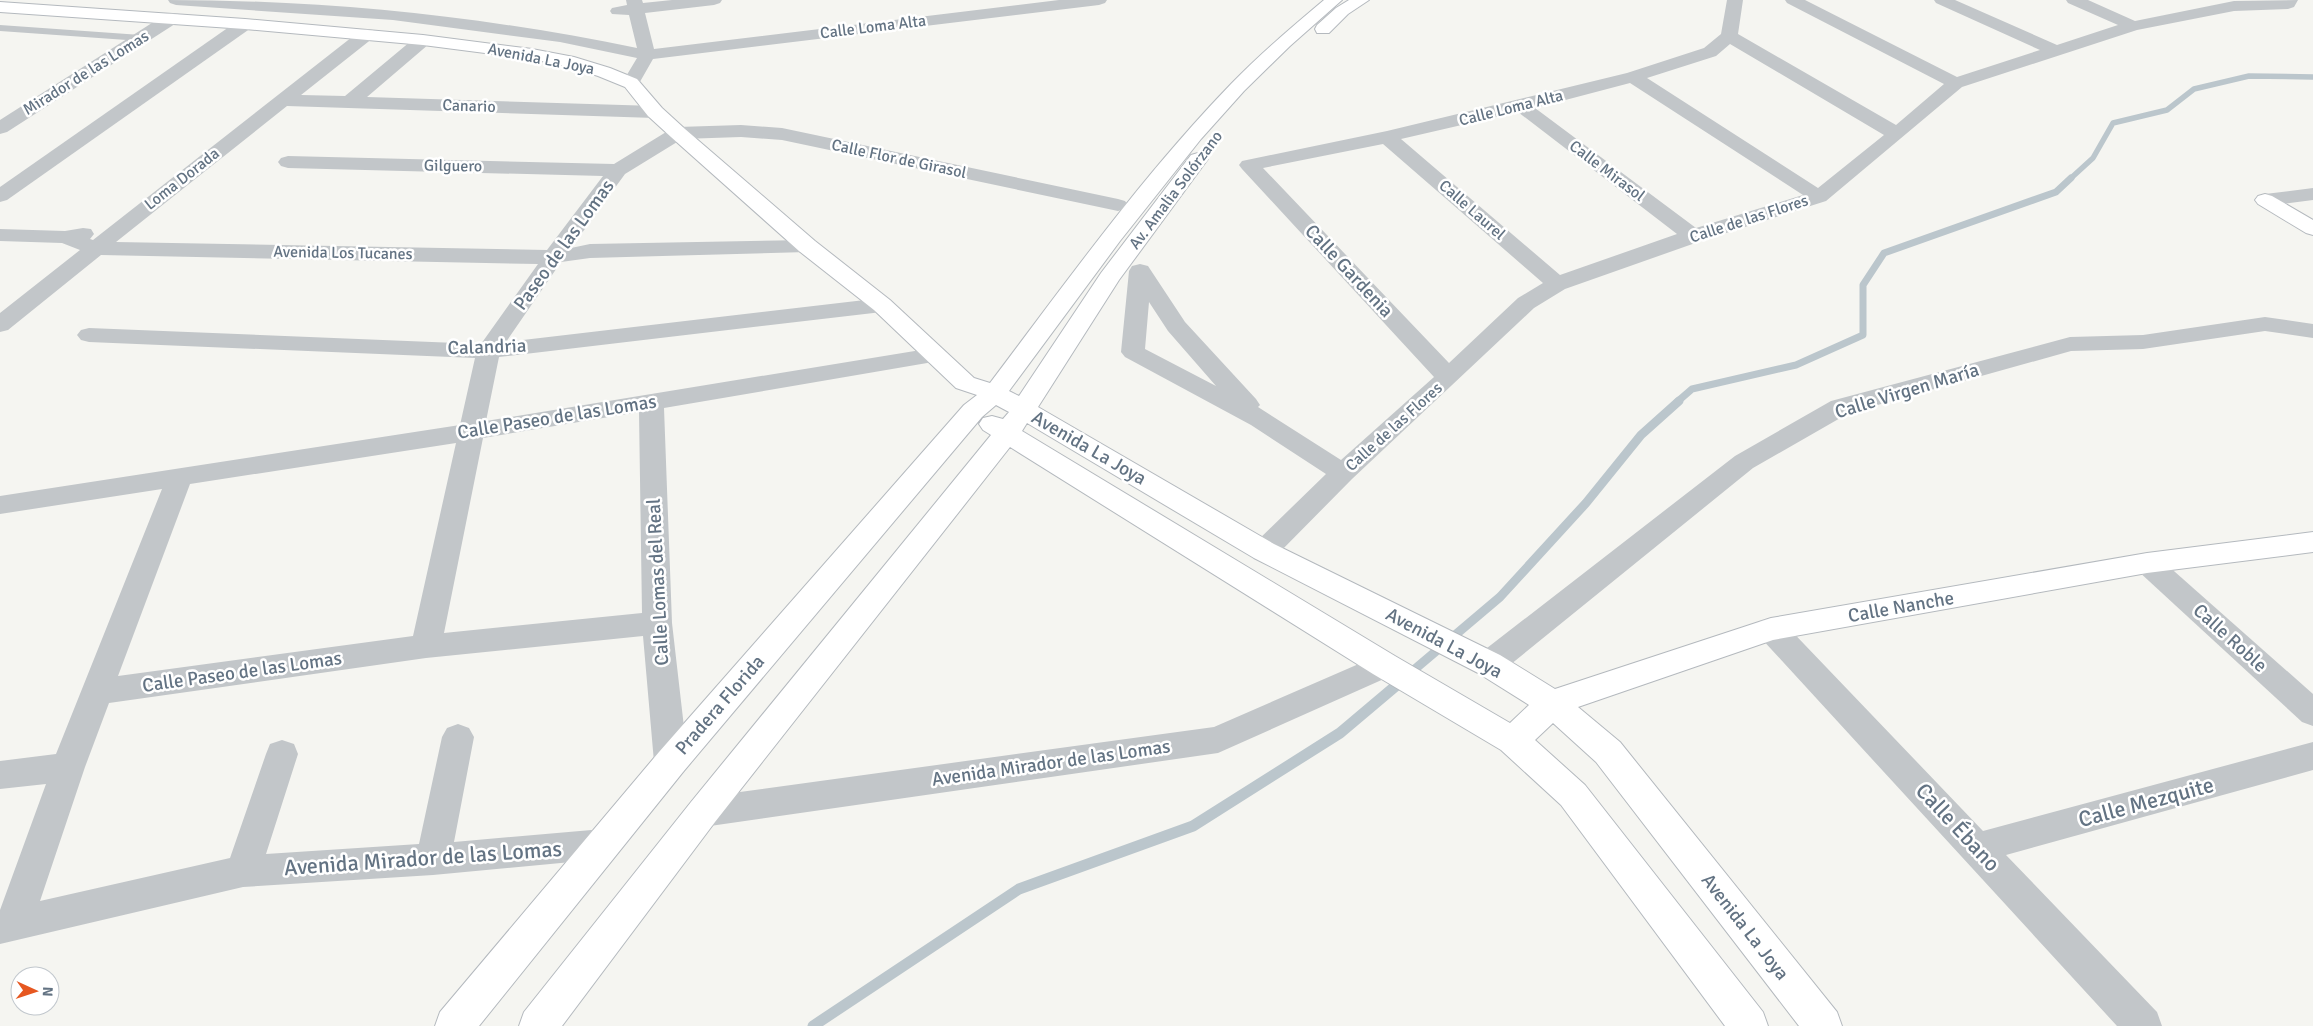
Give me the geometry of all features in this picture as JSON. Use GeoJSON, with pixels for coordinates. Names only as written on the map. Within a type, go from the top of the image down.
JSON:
{"type":"FeatureCollection","features":[{"type":"Feature","properties":{"kind":"main road","name":"Av. Amalia Solórzano"},"geometry":{"type":"LineString","coordinates":[[977,395],[1206,120],[1295,30],[1334,0]]}},
{"type":"Feature","properties":{"kind":"main road","name":"Av. Amalia Solórzano"},"geometry":{"type":"LineString","coordinates":[[1014,422],[1109,278],[1182,179],[1219,134],[1291,56],[1342,11],[1361,0]]}},
{"type":"Feature","properties":{"kind":"main road","name":"Avenida La Joya"},"geometry":{"type":"LineString","coordinates":[[0,7],[172,18],[423,40],[574,62],[631,83],[655,112],[678,133],[807,246],[882,305],[977,395],[1014,422],[1386,666],[1513,741],[1573,795],[1749,1026]]}},
{"type":"Feature","properties":{"kind":"main road"},"geometry":{"type":"LineString","coordinates":[[2265,200],[2313,229]]}},
{"type":"Feature","properties":{"kind":"main road","name":"Pradera Florida"},"geometry":{"type":"LineString","coordinates":[[454,1026],[670,762],[977,395]]}},
{"type":"Feature","properties":{"kind":"main road","name":"Avenida La Joya"},"geometry":{"type":"LineString","coordinates":[[1014,422],[1264,551],[1478,658],[1552,703],[1608,752],[1823,1026]]}},
{"type":"Feature","properties":{"kind":"main road"},"geometry":{"type":"LineString","coordinates":[[538,1026],[703,812],[1014,422]]}},
{"type":"Feature","properties":{"kind":"main road","name":"Calle Nanche"},"geometry":{"type":"LineString","coordinates":[[1513,741],[1552,703],[1771,629],[2147,564],[2313,542]]}},
{"type":"Feature","properties":{"kind":"street","name":"Avenida La Joya"},"geometry":{"type":"LineString","coordinates":[[176,0],[295,4],[393,15],[560,37],[625,52],[647,55]]}},
{"type":"Feature","properties":{"kind":"street"},"geometry":{"type":"LineString","coordinates":[[295,4],[329,0]]}},
{"type":"Feature","properties":{"kind":"street"},"geometry":{"type":"LineString","coordinates":[[631,83],[616,5],[714,0]]}},
{"type":"Feature","properties":{"kind":"street","name":"Calle Loma Alta"},"geometry":{"type":"LineString","coordinates":[[647,55],[1041,3],[1099,0]]}},
{"type":"Feature","properties":{"kind":"street"},"geometry":{"type":"LineString","coordinates":[[1735,0],[1729,36],[1897,134]]}},
{"type":"Feature","properties":{"kind":"street"},"geometry":{"type":"LineString","coordinates":[[1793,0],[1956,83]]}},
{"type":"Feature","properties":{"kind":"street"},"geometry":{"type":"LineString","coordinates":[[1942,0],[2056,51]]}},
{"type":"Feature","properties":{"kind":"street"},"geometry":{"type":"LineString","coordinates":[[2074,0],[2133,26]]}},
{"type":"Feature","properties":{"kind":"street","name":"Calle de las Flores"},"geometry":{"type":"LineString","coordinates":[[1264,551],[1343,473],[1526,303],[1557,284],[1694,236],[1819,197],[1956,83],[2133,26],[2182,8],[2227,3],[2288,4],[2290,0]]}},
{"type":"Feature","properties":{"kind":"street"},"geometry":{"type":"LineString","coordinates":[[631,83],[647,55],[635,4]]}},
{"type":"Feature","properties":{"kind":"street","name":"Mirador de las Lomas"},"geometry":{"type":"LineString","coordinates":[[0,128],[172,18]]}},
{"type":"Feature","properties":{"kind":"street"},"geometry":{"type":"LineString","coordinates":[[0,196],[245,24]]}},
{"type":"Feature","properties":{"kind":"street","name":"Loma Dorada"},"geometry":{"type":"LineString","coordinates":[[0,326],[118,230],[367,34]]}},
{"type":"Feature","properties":{"kind":"street","name":"Calle Loma Alta"},"geometry":{"type":"LineString","coordinates":[[1249,165],[1387,137],[1521,106],[1633,77],[1710,52],[1729,36]]}},
{"type":"Feature","properties":{"kind":"street"},"geometry":{"type":"LineString","coordinates":[[350,102],[423,40]]}},
{"type":"Feature","properties":{"kind":"street"},"geometry":{"type":"LineString","coordinates":[[1633,77],[1819,197]]}},
{"type":"Feature","properties":{"kind":"street","name":"Canario"},"geometry":{"type":"LineString","coordinates":[[284,100],[655,112]]}},
{"type":"Feature","properties":{"kind":"street","name":"Calle Mirasol"},"geometry":{"type":"LineString","coordinates":[[1521,106],[1694,236]]}},
{"type":"Feature","properties":{"kind":"street","name":"Calle Flor de Girasol"},"geometry":{"type":"LineString","coordinates":[[678,133],[741,131],[782,134],[1118,206]]}},
{"type":"Feature","properties":{"kind":"street","name":"Paseo de las Lomas"},"geometry":{"type":"LineString","coordinates":[[426,646],[488,350],[618,170],[678,133]]}},
{"type":"Feature","properties":{"kind":"street","name":"Calle Laurel"},"geometry":{"type":"LineString","coordinates":[[1387,137],[1557,284]]}},
{"type":"Feature","properties":{"kind":"street","name":"Gilguero"},"geometry":{"type":"LineString","coordinates":[[288,162],[618,170]]}},
{"type":"Feature","properties":{"kind":"street","name":"Calle Gardenia"},"geometry":{"type":"LineString","coordinates":[[1249,165],[1448,377]]}},
{"type":"Feature","properties":{"kind":"street"},"geometry":{"type":"LineString","coordinates":[[2265,200],[2313,194]]}},
{"type":"Feature","properties":{"kind":"street","name":"Avenida Los Tucanes"},"geometry":{"type":"LineString","coordinates":[[65,237],[118,230],[590,251],[807,246]]}},
{"type":"Feature","properties":{"kind":"street"},"geometry":{"type":"LineString","coordinates":[[0,235],[65,237]]}},
{"type":"Feature","properties":{"kind":"street","name":"Avenida Los Tucanes"},"geometry":{"type":"LineString","coordinates":[[65,237],[96,248],[559,250]]}},
{"type":"Feature","properties":{"kind":"street"},"geometry":{"type":"LineString","coordinates":[[1260,419],[1176,326],[1140,271],[1134,352],[1260,419],[1343,473]]}},
{"type":"Feature","properties":{"kind":"street","name":"Calandria"},"geometry":{"type":"LineString","coordinates":[[89,335],[488,350],[882,305]]}},
{"type":"Feature","properties":{"kind":"street","name":"Calle Virgen María"},"geometry":{"type":"LineString","coordinates":[[1478,658],[1744,462],[1840,407],[2070,344],[2142,342],[2265,324],[2313,331]]}},
{"type":"Feature","properties":{"kind":"street","name":"Calle Paseo de las Lomas"},"geometry":{"type":"LineString","coordinates":[[0,505],[470,432],[933,355]]}},
{"type":"Feature","properties":{"kind":"street","name":"Calle Lomas del Real"},"geometry":{"type":"LineString","coordinates":[[651,402],[657,623],[670,762]]}},
{"type":"Feature","properties":{"kind":"street"},"geometry":{"type":"LineString","coordinates":[[7,926],[180,476]]}},
{"type":"Feature","properties":{"kind":"street","name":"Calle Roble"},"geometry":{"type":"LineString","coordinates":[[2147,564],[2313,712]]}},
{"type":"Feature","properties":{"kind":"street","name":"Calle Paseo de las Lomas"},"geometry":{"type":"LineString","coordinates":[[96,692],[426,646],[657,623]]}},
{"type":"Feature","properties":{"kind":"street","name":"Calle Ébano"},"geometry":{"type":"LineString","coordinates":[[1771,629],[2144,1026]]}},
{"type":"Feature","properties":{"kind":"street","name":"Avenida Mirador de las Lomas"},"geometry":{"type":"LineString","coordinates":[[703,812],[1218,740],[1386,666]]}},
{"type":"Feature","properties":{"kind":"street"},"geometry":{"type":"LineString","coordinates":[[433,859],[458,736]]}},
{"type":"Feature","properties":{"kind":"street"},"geometry":{"type":"LineString","coordinates":[[7,926],[243,871],[282,754]]}},
{"type":"Feature","properties":{"kind":"street","name":"Calle Mezquite"},"geometry":{"type":"LineString","coordinates":[[1978,848],[2313,756]]}},
{"type":"Feature","properties":{"kind":"street"},"geometry":{"type":"LineString","coordinates":[[0,775],[68,767]]}},
{"type":"Feature","properties":{"kind":"street","name":"Avenida Mirador de las Lomas"},"geometry":{"type":"LineString","coordinates":[[243,871],[433,859],[603,844]]}},
{"type":"Feature","properties":{"kind":"lane"},"geometry":{"type":"LineString","coordinates":[[0,28],[141,38]]}},
{"type":"Feature","properties":{"kind":"waterway"},"geometry":{"type":"LineString","coordinates":[[2070,179],[2093,158],[2113,123],[2167,110],[2194,89],[2249,76],[2313,77]]}},
{"type":"Feature","properties":{"kind":"waterway"},"geometry":{"type":"LineString","coordinates":[[1677,402],[1692,389],[1796,365],[1863,335],[1863,285],[1884,253],[2056,192],[2071,178]]}},
{"type":"Feature","properties":{"kind":"waterway"},"geometry":{"type":"LineString","coordinates":[[1402,680],[1500,597],[1586,503],[1641,435],[1679,401]]}},
{"type":"Feature","properties":{"kind":"waterway"},"geometry":{"type":"LineString","coordinates":[[813,1026],[1019,889],[1193,826],[1340,733],[1404,679]]}}]}
